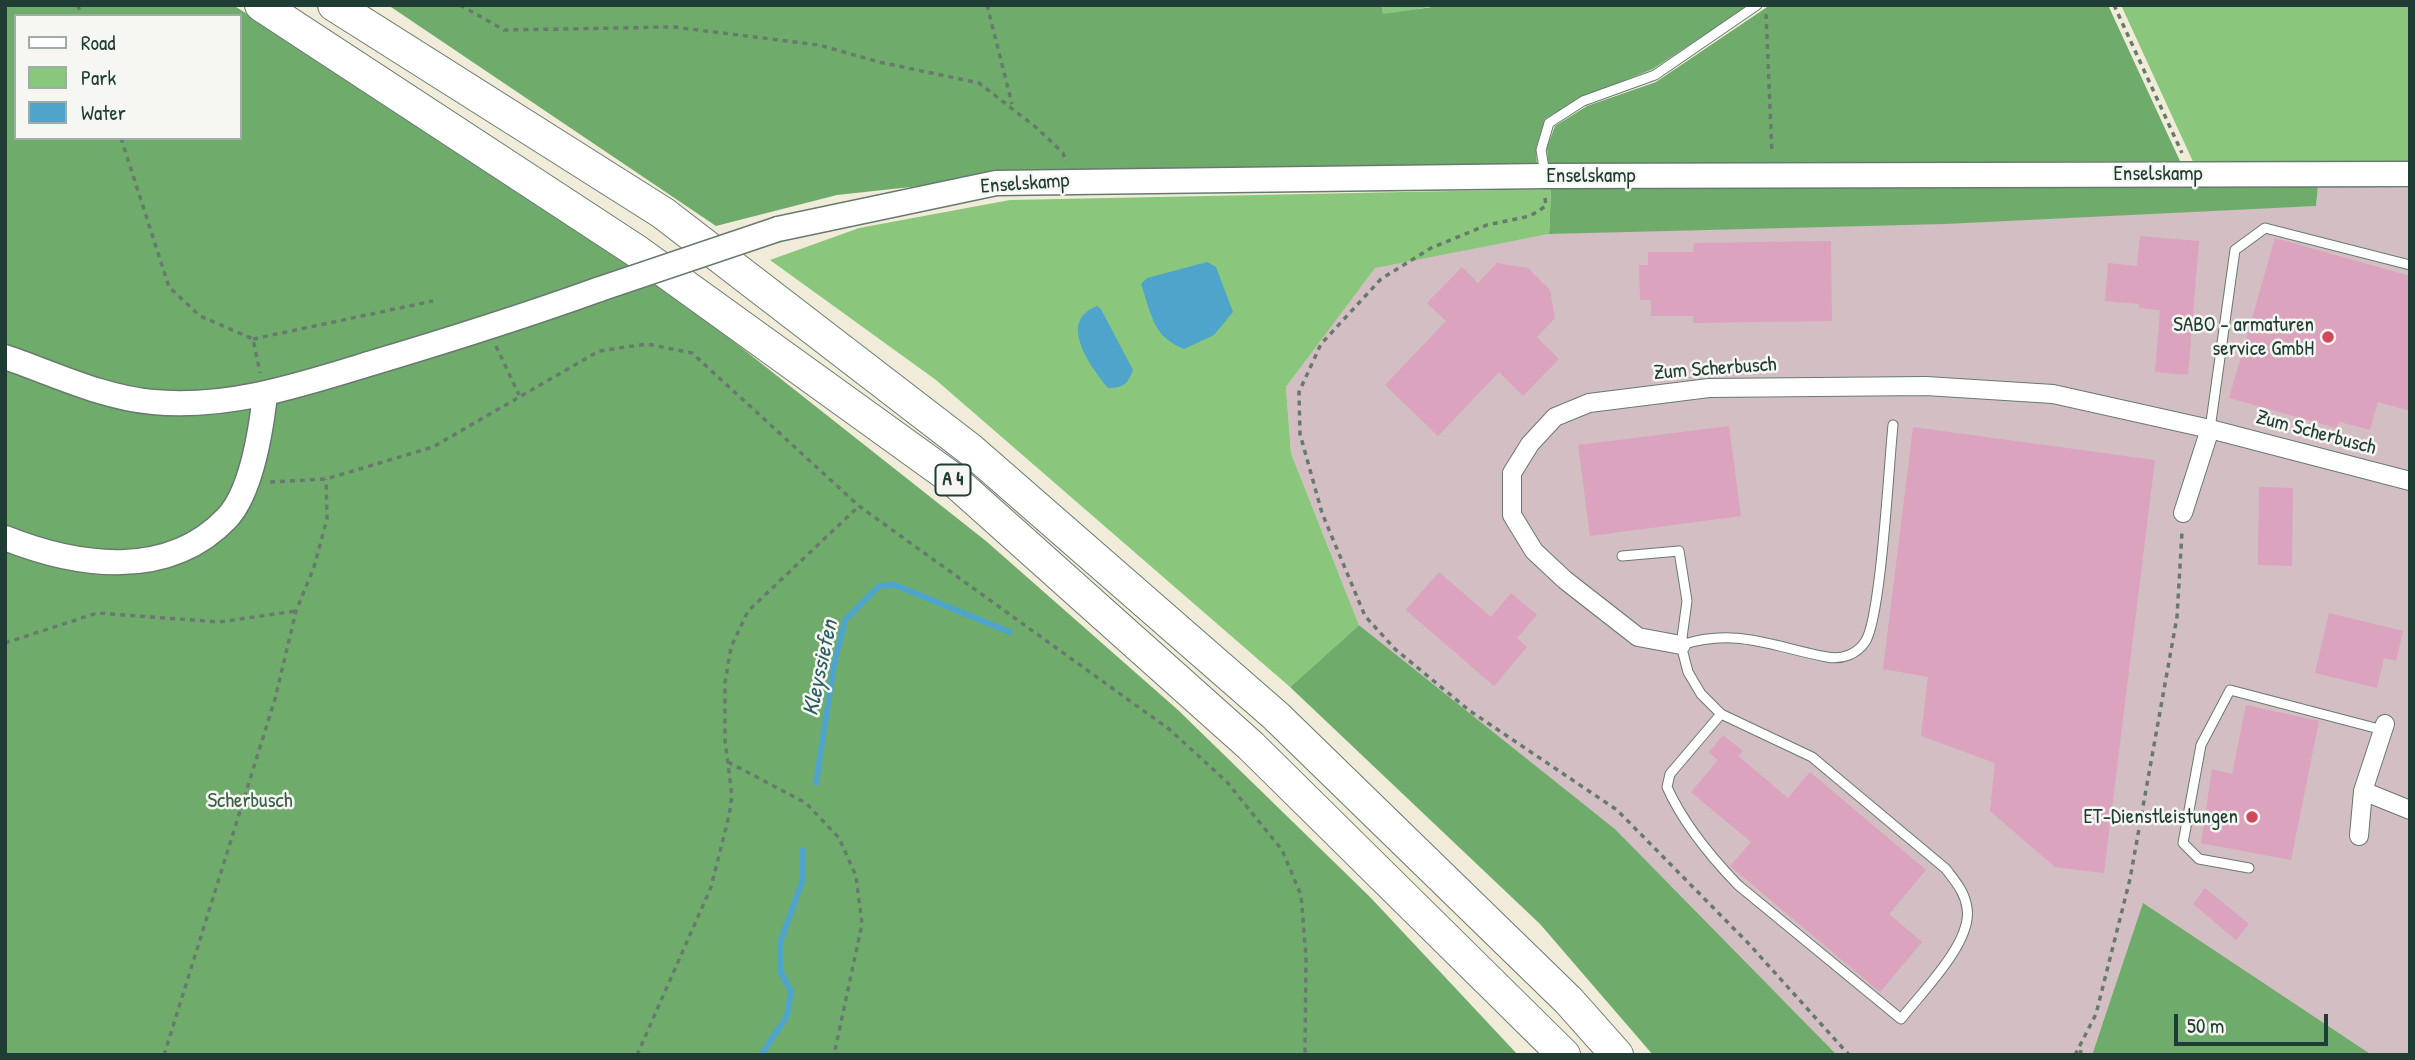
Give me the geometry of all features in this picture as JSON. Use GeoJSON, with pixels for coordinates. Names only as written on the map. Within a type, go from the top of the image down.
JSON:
{"type":"FeatureCollection","features":[{"type":"Feature","properties":{"kind":"highway","name":"A 4"},"geometry":{"type":"LineString","coordinates":[[261,5],[638,252],[950,477],[1251,746],[1564,1055]]}},
{"type":"Feature","properties":{"kind":"highway","name":"A 4"},"geometry":{"type":"LineString","coordinates":[[334,5],[663,214],[971,450],[1276,716],[1569,1000],[1617,1055]]}},
{"type":"Feature","properties":{"kind":"main road","name":"Enselskamp"},"geometry":{"type":"LineString","coordinates":[[5,357],[108,392],[149,402],[191,405],[265,395],[488,327],[778,229],[996,183],[1545,176],[2410,174]]}},
{"type":"Feature","properties":{"kind":"main road"},"geometry":{"type":"LineString","coordinates":[[5,538],[84,560],[126,564],[152,561],[174,554],[228,517],[246,483],[261,425],[265,395]]}},
{"type":"Feature","properties":{"kind":"street","name":"Zum Scherbusch"},"geometry":{"type":"LineString","coordinates":[[1681,645],[1638,637],[1564,580],[1534,551],[1512,515],[1512,473],[1530,444],[1555,417],[1589,403],[1709,388],[1926,386],[2053,394],[2210,429],[2410,481]]}},
{"type":"Feature","properties":{"kind":"street"},"geometry":{"type":"LineString","coordinates":[[2183,513],[2210,429]]}},
{"type":"Feature","properties":{"kind":"street"},"geometry":{"type":"LineString","coordinates":[[2359,836],[2363,791],[2384,727]]}},
{"type":"Feature","properties":{"kind":"street"},"geometry":{"type":"LineString","coordinates":[[2363,791],[2410,810]]}},
{"type":"Feature","properties":{"kind":"lane"},"geometry":{"type":"LineString","coordinates":[[1545,176],[1541,150],[1549,123],[1583,101],[1655,75],[1758,5]]}},
{"type":"Feature","properties":{"kind":"lane"},"geometry":{"type":"LineString","coordinates":[[2210,429],[2235,250],[2265,228],[2410,265]]}},
{"type":"Feature","properties":{"kind":"lane"},"geometry":{"type":"LineString","coordinates":[[1681,645],[1705,637],[1728,636],[1764,640],[1830,658],[1844,657],[1858,650],[1867,640],[1874,610],[1893,425]]}},
{"type":"Feature","properties":{"kind":"lane"},"geometry":{"type":"LineString","coordinates":[[1622,556],[1679,551],[1687,601],[1681,645],[1688,672],[1701,694],[1721,714],[1812,757],[1946,869],[1961,888],[1968,909],[1957,947],[1901,1019],[1738,885],[1674,802],[1667,787],[1670,774],[1721,714]]}},
{"type":"Feature","properties":{"kind":"lane"},"geometry":{"type":"LineString","coordinates":[[2249,868],[2199,859],[2183,843],[2201,746],[2230,690],[2384,727]]}},
{"type":"Feature","properties":{"kind":"path"},"geometry":{"type":"LineString","coordinates":[[460,5],[504,30],[674,27],[819,45],[879,62],[979,83],[1012,106],[1063,153],[1072,181]]}},
{"type":"Feature","properties":{"kind":"path"},"geometry":{"type":"LineString","coordinates":[[988,5],[1012,106]]}},
{"type":"Feature","properties":{"kind":"path"},"geometry":{"type":"LineString","coordinates":[[1765,5],[1773,175]]}},
{"type":"Feature","properties":{"kind":"path"},"geometry":{"type":"LineString","coordinates":[[2114,5],[2191,174]]}},
{"type":"Feature","properties":{"kind":"path"},"geometry":{"type":"LineString","coordinates":[[122,140],[169,287],[200,316],[253,339],[433,301]]}},
{"type":"Feature","properties":{"kind":"path"},"geometry":{"type":"LineString","coordinates":[[1545,176],[1546,205],[1530,216],[1487,225],[1432,248],[1381,279],[1321,344],[1299,392],[1300,433],[1322,513],[1366,616],[1395,649],[1470,711],[1617,810],[1749,944],[1849,1055]]}},
{"type":"Feature","properties":{"kind":"path"},"geometry":{"type":"LineString","coordinates":[[488,327],[519,396]]}},
{"type":"Feature","properties":{"kind":"path"},"geometry":{"type":"LineString","coordinates":[[253,339],[265,395]]}},
{"type":"Feature","properties":{"kind":"path"},"geometry":{"type":"LineString","coordinates":[[246,483],[326,479],[433,447],[599,351],[647,344],[692,354],[859,506],[1169,729],[1227,782],[1282,850],[1301,895],[1306,957],[1305,1055]]}},
{"type":"Feature","properties":{"kind":"path"},"geometry":{"type":"LineString","coordinates":[[164,1055],[275,699],[296,611],[314,567],[327,519],[326,479]]}},
{"type":"Feature","properties":{"kind":"path"},"geometry":{"type":"LineString","coordinates":[[637,1055],[711,887],[732,796],[725,683],[731,647],[748,611],[859,506]]}},
{"type":"Feature","properties":{"kind":"path"},"geometry":{"type":"LineString","coordinates":[[2077,1055],[2095,1014],[2130,879],[2177,617],[2183,513]]}},
{"type":"Feature","properties":{"kind":"path"},"geometry":{"type":"LineString","coordinates":[[5,643],[97,613],[219,622],[296,611]]}},
{"type":"Feature","properties":{"kind":"path"},"geometry":{"type":"LineString","coordinates":[[728,762],[806,803],[839,838],[856,876],[862,924],[834,1055]]}},
{"type":"Feature","properties":{"kind":"shaded area"},"geometry":{"type":"Polygon","coordinates":[[[2318,186],[2410,188],[2410,1055],[2372,1055],[2143,904],[2092,1055],[1837,1055],[1615,829],[1359,625],[1291,453],[1286,387],[1375,267],[1549,234],[2316,206],[2318,186]]]}},
{"type":"Feature","properties":{"kind":"green space","name":"Scherbusch"},"geometry":{"type":"Polygon","coordinates":[[[5,5],[233,5],[633,262],[986,541],[1178,710],[1371,898],[1518,1055],[5,1055],[5,5]]]}},
{"type":"Feature","properties":{"kind":"green space"},"geometry":{"type":"Polygon","coordinates":[[[388,5],[1382,5],[1383,14],[1446,5],[1750,5],[1653,69],[1583,97],[1545,119],[1536,148],[1537,168],[994,178],[837,195],[716,226],[388,5]]]}},
{"type":"Feature","properties":{"kind":"green space"},"geometry":{"type":"Polygon","coordinates":[[[1382,5],[1441,5],[1383,15],[1382,5]]]}},
{"type":"Feature","properties":{"kind":"green space"},"geometry":{"type":"Polygon","coordinates":[[[1770,5],[2108,5],[2180,161],[1548,165],[1547,147],[1555,126],[1587,106],[1656,82],[1770,5]]]}},
{"type":"Feature","properties":{"kind":"green space"},"geometry":{"type":"Polygon","coordinates":[[[2121,5],[2410,5],[2410,165],[2195,166],[2121,5]]]}},
{"type":"Feature","properties":{"kind":"green space"},"geometry":{"type":"Polygon","coordinates":[[[2318,186],[2316,206],[1945,224],[1549,234],[1551,189],[2318,186]]]}},
{"type":"Feature","properties":{"kind":"green space"},"geometry":{"type":"Polygon","coordinates":[[[1551,189],[1549,234],[1375,268],[1286,387],[1291,453],[1359,625],[1290,687],[936,380],[770,260],[859,228],[1010,200],[1551,189]]]}},
{"type":"Feature","properties":{"kind":"green space"},"geometry":{"type":"Polygon","coordinates":[[[1359,625],[1615,829],[1837,1055],[1653,1055],[1540,924],[1290,687],[1359,625]]]}},
{"type":"Feature","properties":{"kind":"green space"},"geometry":{"type":"Polygon","coordinates":[[[2143,903],[2372,1055],[2092,1055],[2143,903]]]}},
{"type":"Feature","properties":{"kind":"water"},"geometry":{"type":"Polygon","coordinates":[[[1207,262],[1216,267],[1233,312],[1214,335],[1184,349],[1173,344],[1159,331],[1141,284],[1147,278],[1207,262]]]}},
{"type":"Feature","properties":{"kind":"water"},"geometry":{"type":"Polygon","coordinates":[[[1097,306],[1133,370],[1127,382],[1118,387],[1108,388],[1093,368],[1078,333],[1079,322],[1085,313],[1097,306]]]}},
{"type":"Feature","properties":{"kind":"building"},"geometry":{"type":"Polygon","coordinates":[[[2140,236],[2199,241],[2188,375],[2155,372],[2160,310],[2139,308],[2139,304],[2105,301],[2108,263],[2137,266],[2140,236]]]}},
{"type":"Feature","properties":{"kind":"building","name":"SABO - armaturen service GmbH"},"geometry":{"type":"Polygon","coordinates":[[[2275,238],[2410,276],[2410,411],[2378,402],[2370,430],[2340,422],[2336,428],[2229,398],[2275,238]]]}},
{"type":"Feature","properties":{"kind":"building"},"geometry":{"type":"Polygon","coordinates":[[[1831,241],[1832,321],[1693,323],[1693,316],[1651,316],[1651,300],[1640,300],[1639,265],[1648,265],[1648,252],[1693,252],[1694,243],[1831,241]]]}},
{"type":"Feature","properties":{"kind":"building"},"geometry":{"type":"Polygon","coordinates":[[[1497,263],[1528,268],[1550,290],[1555,318],[1537,337],[1559,359],[1523,396],[1499,372],[1438,436],[1385,385],[1446,321],[1427,303],[1462,267],[1478,283],[1497,263]]]}},
{"type":"Feature","properties":{"kind":"building"},"geometry":{"type":"Polygon","coordinates":[[[1729,426],[1741,516],[1590,536],[1578,445],[1729,426]]]}},
{"type":"Feature","properties":{"kind":"building"},"geometry":{"type":"Polygon","coordinates":[[[1913,427],[2155,460],[2104,873],[2055,867],[1990,811],[1995,763],[1921,736],[1928,677],[1883,669],[1913,427]]]}},
{"type":"Feature","properties":{"kind":"building"},"geometry":{"type":"Polygon","coordinates":[[[2259,487],[2293,488],[2292,566],[2258,565],[2259,487]]]}},
{"type":"Feature","properties":{"kind":"building"},"geometry":{"type":"Polygon","coordinates":[[[1439,572],[1491,617],[1511,593],[1537,615],[1517,638],[1527,647],[1494,686],[1406,610],[1439,572]]]}},
{"type":"Feature","properties":{"kind":"building"},"geometry":{"type":"Polygon","coordinates":[[[2329,613],[2403,631],[2396,661],[2384,658],[2377,688],[2315,673],[2329,613]]]}},
{"type":"Feature","properties":{"kind":"building"},"geometry":{"type":"Polygon","coordinates":[[[2246,705],[2319,721],[2291,860],[2201,843],[2212,769],[2232,774],[2246,705]]]}},
{"type":"Feature","properties":{"kind":"building"},"geometry":{"type":"Polygon","coordinates":[[[1723,735],[1743,751],[1738,756],[1788,798],[1810,772],[1926,870],[1889,914],[1922,942],[1880,992],[1730,866],[1751,842],[1691,792],[1718,760],[1709,752],[1723,735]]]}},
{"type":"Feature","properties":{"kind":"building"},"geometry":{"type":"Polygon","coordinates":[[[2205,888],[2249,924],[2236,940],[2193,904],[2205,888]]]}},
{"type":"Feature","properties":{"kind":"waterway","name":"Kleyssiefen"},"geometry":{"type":"LineString","coordinates":[[816,783],[834,665],[845,620],[879,586],[895,585],[1010,632]]}},
{"type":"Feature","properties":{"kind":"waterway","name":"Kleyssiefen"},"geometry":{"type":"LineString","coordinates":[[761,1055],[787,1016],[791,991],[780,971],[780,943],[803,879],[803,850]]}},
{"type":"Feature","properties":{"kind":"place","name":"SABO - armaturen service GmbH"},"geometry":{"type":"Point","coordinates":[2328,337]}},
{"type":"Feature","properties":{"kind":"place","name":"ET-Dienstleistungen"},"geometry":{"type":"Point","coordinates":[2252,817]}}]}
